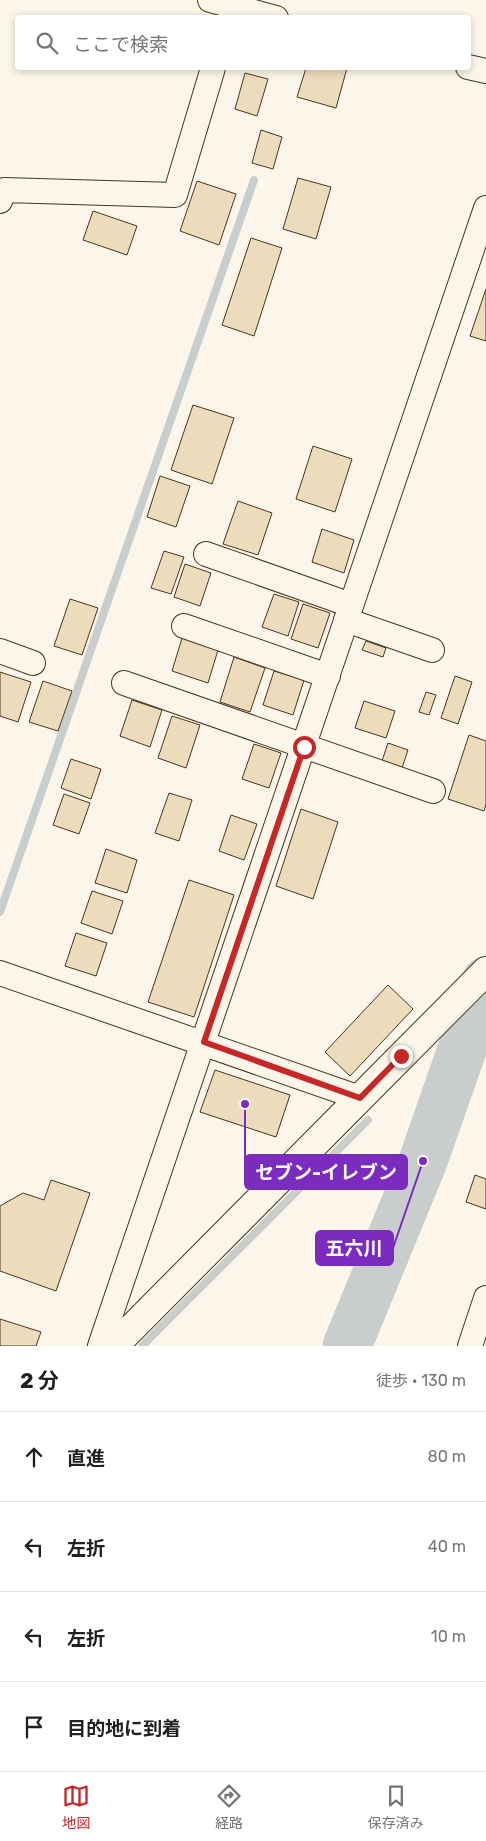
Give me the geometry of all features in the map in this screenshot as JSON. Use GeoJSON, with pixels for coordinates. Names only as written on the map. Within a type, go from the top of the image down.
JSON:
{"type":"FeatureCollection","features":[{"type":"Feature","properties":{"kind":"street"},"geometry":{"type":"LineString","coordinates":[[223,8],[260,15]]}},
{"type":"Feature","properties":{"kind":"street"},"geometry":{"type":"LineString","coordinates":[[471,68],[486,71]]}},
{"type":"Feature","properties":{"kind":"street"},"geometry":{"type":"LineString","coordinates":[[1,194],[175,195],[212,70]]}},
{"type":"Feature","properties":{"kind":"street"},"geometry":{"type":"LineString","coordinates":[[100,1346],[348,613],[480,253],[486,208]]}},
{"type":"Feature","properties":{"kind":"street"},"geometry":{"type":"LineString","coordinates":[[206,554],[432,650]]}},
{"type":"Feature","properties":{"kind":"street"},"geometry":{"type":"LineString","coordinates":[[184,626],[328,676]]}},
{"type":"Feature","properties":{"kind":"street"},"geometry":{"type":"LineString","coordinates":[[0,651],[33,662]]}},
{"type":"Feature","properties":{"kind":"street"},"geometry":{"type":"LineString","coordinates":[[124,683],[433,791]]}},
{"type":"Feature","properties":{"kind":"street"},"geometry":{"type":"LineString","coordinates":[[114,1346],[486,971]]}},
{"type":"Feature","properties":{"kind":"street"},"geometry":{"type":"LineString","coordinates":[[0,973],[204,1042],[360,1098]]}},
{"type":"Feature","properties":{"kind":"street"},"geometry":{"type":"LineString","coordinates":[[470,1346],[486,1298]]}},
{"type":"Feature","properties":{"kind":"building"},"geometry":{"type":"Polygon","coordinates":[[[305,70],[346,70],[336,108],[297,97],[305,70]]]}},
{"type":"Feature","properties":{"kind":"building"},"geometry":{"type":"Polygon","coordinates":[[[245,73],[268,79],[257,116],[235,109],[245,73]]]}},
{"type":"Feature","properties":{"kind":"building"},"geometry":{"type":"Polygon","coordinates":[[[261,130],[282,137],[273,169],[252,163],[261,130]]]}},
{"type":"Feature","properties":{"kind":"building"},"geometry":{"type":"Polygon","coordinates":[[[298,178],[331,187],[316,239],[283,229],[298,178]]]}},
{"type":"Feature","properties":{"kind":"building"},"geometry":{"type":"Polygon","coordinates":[[[197,181],[236,194],[219,245],[180,231],[197,181]]]}},
{"type":"Feature","properties":{"kind":"building"},"geometry":{"type":"Polygon","coordinates":[[[93,211],[137,226],[127,255],[83,240],[93,211]]]}},
{"type":"Feature","properties":{"kind":"building"},"geometry":{"type":"Polygon","coordinates":[[[251,238],[282,248],[254,336],[222,325],[251,238]]]}},
{"type":"Feature","properties":{"kind":"building"},"geometry":{"type":"Polygon","coordinates":[[[486,289],[486,341],[470,336],[486,289]]]}},
{"type":"Feature","properties":{"kind":"building"},"geometry":{"type":"Polygon","coordinates":[[[193,405],[234,418],[212,484],[171,470],[193,405]]]}},
{"type":"Feature","properties":{"kind":"building"},"geometry":{"type":"Polygon","coordinates":[[[313,446],[352,459],[335,512],[296,499],[313,446]]]}},
{"type":"Feature","properties":{"kind":"building"},"geometry":{"type":"Polygon","coordinates":[[[160,476],[190,486],[176,527],[147,517],[160,476]]]}},
{"type":"Feature","properties":{"kind":"building"},"geometry":{"type":"Polygon","coordinates":[[[238,501],[272,513],[258,555],[223,544],[238,501]]]}},
{"type":"Feature","properties":{"kind":"building"},"geometry":{"type":"Polygon","coordinates":[[[322,529],[354,540],[344,573],[312,562],[322,529]]]}},
{"type":"Feature","properties":{"kind":"building"},"geometry":{"type":"Polygon","coordinates":[[[164,551],[184,557],[171,594],[151,588],[164,551]]]}},
{"type":"Feature","properties":{"kind":"building"},"geometry":{"type":"Polygon","coordinates":[[[185,564],[211,573],[200,606],[174,597],[185,564]]]}},
{"type":"Feature","properties":{"kind":"building"},"geometry":{"type":"Polygon","coordinates":[[[274,594],[299,602],[288,636],[262,627],[274,594]]]}},
{"type":"Feature","properties":{"kind":"building"},"geometry":{"type":"Polygon","coordinates":[[[70,599],[98,608],[82,655],[54,646],[70,599]]]}},
{"type":"Feature","properties":{"kind":"building"},"geometry":{"type":"Polygon","coordinates":[[[303,604],[330,613],[318,648],[291,639],[303,604]]]}},
{"type":"Feature","properties":{"kind":"building"},"geometry":{"type":"Polygon","coordinates":[[[182,638],[218,650],[208,683],[172,671],[182,638]]]}},
{"type":"Feature","properties":{"kind":"building"},"geometry":{"type":"Polygon","coordinates":[[[366,641],[386,648],[383,657],[362,650],[366,641]]]}},
{"type":"Feature","properties":{"kind":"building"},"geometry":{"type":"Polygon","coordinates":[[[234,657],[265,668],[250,712],[220,702],[234,657]]]}},
{"type":"Feature","properties":{"kind":"building"},"geometry":{"type":"Polygon","coordinates":[[[274,671],[304,680],[293,715],[263,705],[274,671]]]}},
{"type":"Feature","properties":{"kind":"building"},"geometry":{"type":"Polygon","coordinates":[[[0,672],[31,682],[18,722],[0,716],[0,672]]]}},
{"type":"Feature","properties":{"kind":"building"},"geometry":{"type":"Polygon","coordinates":[[[455,676],[472,682],[458,724],[441,718],[455,676]]]}},
{"type":"Feature","properties":{"kind":"building"},"geometry":{"type":"Polygon","coordinates":[[[43,681],[72,691],[58,731],[29,722],[43,681]]]}},
{"type":"Feature","properties":{"kind":"building"},"geometry":{"type":"Polygon","coordinates":[[[426,692],[436,695],[429,715],[419,712],[426,692]]]}},
{"type":"Feature","properties":{"kind":"building"},"geometry":{"type":"Polygon","coordinates":[[[132,700],[162,710],[150,747],[120,736],[132,700]]]}},
{"type":"Feature","properties":{"kind":"building"},"geometry":{"type":"Polygon","coordinates":[[[364,701],[395,711],[386,738],[355,728],[364,701]]]}},
{"type":"Feature","properties":{"kind":"building"},"geometry":{"type":"Polygon","coordinates":[[[172,716],[200,725],[186,768],[158,758],[172,716]]]}},
{"type":"Feature","properties":{"kind":"building"},"geometry":{"type":"Polygon","coordinates":[[[469,735],[486,741],[486,804],[484,811],[448,799],[469,735]]]}},
{"type":"Feature","properties":{"kind":"building"},"geometry":{"type":"Polygon","coordinates":[[[388,743],[408,750],[402,768],[382,761],[388,743]]]}},
{"type":"Feature","properties":{"kind":"building"},"geometry":{"type":"Polygon","coordinates":[[[254,744],[281,753],[269,788],[242,779],[254,744]]]}},
{"type":"Feature","properties":{"kind":"building"},"geometry":{"type":"Polygon","coordinates":[[[71,759],[101,769],[91,799],[61,788],[71,759]]]}},
{"type":"Feature","properties":{"kind":"building"},"geometry":{"type":"Polygon","coordinates":[[[169,793],[192,800],[179,841],[155,833],[169,793]]]}},
{"type":"Feature","properties":{"kind":"building"},"geometry":{"type":"Polygon","coordinates":[[[64,794],[90,803],[79,834],[53,825],[64,794]]]}},
{"type":"Feature","properties":{"kind":"building"},"geometry":{"type":"Polygon","coordinates":[[[301,809],[338,822],[313,899],[276,886],[301,809]]]}},
{"type":"Feature","properties":{"kind":"building"},"geometry":{"type":"Polygon","coordinates":[[[231,815],[257,824],[244,860],[219,851],[231,815]]]}},
{"type":"Feature","properties":{"kind":"building"},"geometry":{"type":"Polygon","coordinates":[[[106,849],[137,860],[127,893],[95,883],[106,849]]]}},
{"type":"Feature","properties":{"kind":"building"},"geometry":{"type":"Polygon","coordinates":[[[189,880],[234,895],[194,1017],[148,1002],[189,880]]]}},
{"type":"Feature","properties":{"kind":"building"},"geometry":{"type":"Polygon","coordinates":[[[92,891],[123,901],[112,934],[81,923],[92,891]]]}},
{"type":"Feature","properties":{"kind":"building"},"geometry":{"type":"Polygon","coordinates":[[[76,933],[107,943],[96,976],[65,966],[76,933]]]}},
{"type":"Feature","properties":{"kind":"building"},"geometry":{"type":"Polygon","coordinates":[[[388,985],[413,1009],[350,1076],[325,1052],[388,985]]]}},
{"type":"Feature","properties":{"kind":"building"},"geometry":{"type":"Polygon","coordinates":[[[215,1070],[290,1095],[276,1137],[200,1112],[215,1070]]]}},
{"type":"Feature","properties":{"kind":"building"},"geometry":{"type":"Polygon","coordinates":[[[475,1175],[486,1179],[486,1209],[466,1202],[475,1175]]]}},
{"type":"Feature","properties":{"kind":"building"},"geometry":{"type":"Polygon","coordinates":[[[51,1180],[90,1193],[56,1291],[0,1271],[0,1206],[23,1193],[44,1200],[51,1180]]]}},
{"type":"Feature","properties":{"kind":"building"},"geometry":{"type":"Polygon","coordinates":[[[0,1319],[41,1332],[36,1346],[0,1346],[0,1319]]]}},
{"type":"Feature","properties":{"kind":"waterway"},"geometry":{"type":"LineString","coordinates":[[0,912],[254,180]]}},
{"type":"Feature","properties":{"kind":"waterway"},"geometry":{"type":"LineString","coordinates":[[347,1346],[423,1161],[486,981]]}},
{"type":"Feature","properties":{"kind":"waterway"},"geometry":{"type":"LineString","coordinates":[[142,1346],[368,1120]]}},
{"type":"Feature","properties":{"kind":"place","name":"セブン-イレブン"},"geometry":{"type":"Point","coordinates":[245,1104]}},
{"type":"Feature","properties":{"kind":"place","name":"五六川"},"geometry":{"type":"Point","coordinates":[423,1161]}},
{"type":"Feature","properties":{"kind":"route"},"geometry":{"type":"LineString","coordinates":[[304,747],[204,1042],[360,1098],[401,1056]]}}]}
